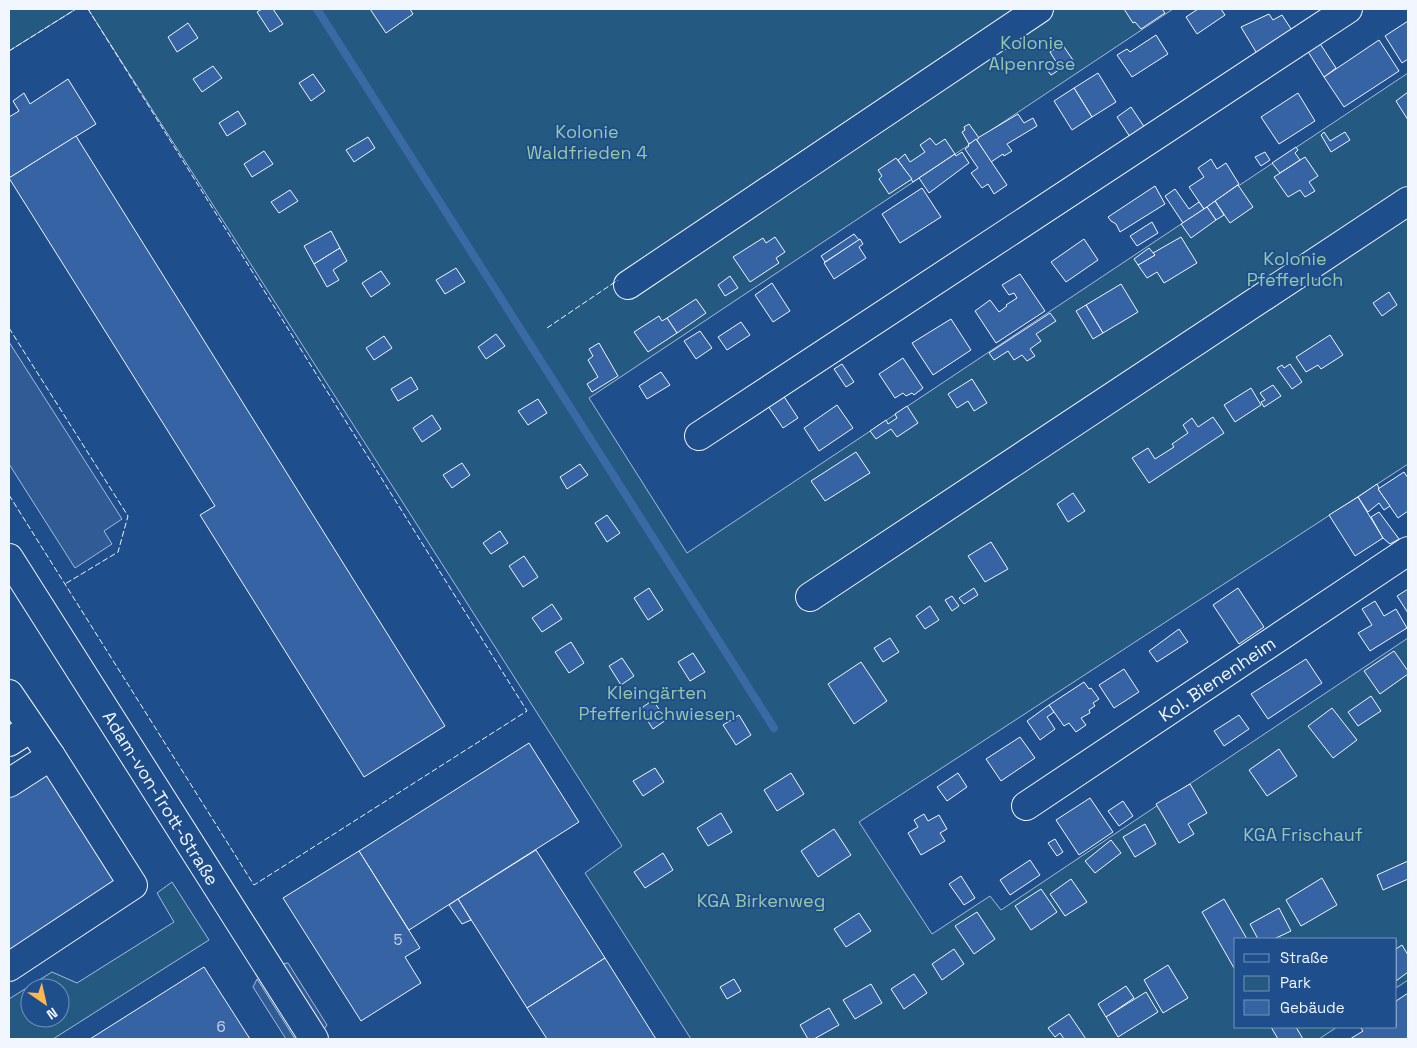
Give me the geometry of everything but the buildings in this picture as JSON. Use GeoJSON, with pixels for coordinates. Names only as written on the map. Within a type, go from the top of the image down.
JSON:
{"type":"FeatureCollection","features":[{"type":"Feature","properties":{"kind":"street"},"geometry":{"type":"LineString","coordinates":[[628,285],[1039,9]]}},
{"type":"Feature","properties":{"kind":"street"},"geometry":{"type":"LineString","coordinates":[[699,436],[1348,9]]}},
{"type":"Feature","properties":{"kind":"street"},"geometry":{"type":"LineString","coordinates":[[810,597],[1408,201]]}},
{"type":"Feature","properties":{"kind":"street","name":"Kol. Bienenheim"},"geometry":{"type":"LineString","coordinates":[[1026,806],[1408,551]]}},
{"type":"Feature","properties":{"kind":"street","name":"Adam-von-Trott-Straße"},"geometry":{"type":"LineString","coordinates":[[9,558],[314,1039]]}},
{"type":"Feature","properties":{"kind":"street"},"geometry":{"type":"LineString","coordinates":[[9,694],[20,735],[50,756],[133,885],[9,967]]}},
{"type":"Feature","properties":{"kind":"street"},"geometry":{"type":"LineString","coordinates":[[9,783],[50,756]]}},
{"type":"Feature","properties":{"kind":"green space"},"geometry":{"type":"Polygon","coordinates":[[[9,9],[76,9],[9,51],[9,9]]]}},
{"type":"Feature","properties":{"kind":"green space"},"geometry":{"type":"Polygon","coordinates":[[[88,9],[1173,9],[589,398],[687,553],[1408,73],[1408,464],[859,822],[932,934],[990,896],[1001,910],[1408,638],[1408,980],[1397,987],[1397,938],[1234,938],[1234,1028],[1336,1028],[1319,1039],[691,1039],[585,873],[622,846],[88,9]]]}},
{"type":"Feature","properties":{"kind":"green space"},"geometry":{"type":"Polygon","coordinates":[[[172,882],[209,940],[53,1039],[9,1039],[9,999],[20,992],[20,1028],[70,1028],[70,980],[77,983],[174,922],[157,893],[172,882]]]}},
{"type":"Feature","properties":{"kind":"green space"},"geometry":{"type":"Polygon","coordinates":[[[52,972],[66,978],[42,978],[52,972]]]}},
{"type":"Feature","properties":{"kind":"shaded area"},"geometry":{"type":"Polygon","coordinates":[[[9,342],[122,519],[104,531],[112,544],[75,568],[9,464],[9,342]]]}},
{"type":"Feature","properties":{"kind":"shaded area"},"geometry":{"type":"Polygon","coordinates":[[[288,963],[327,1025],[322,1032],[280,964],[288,963]]]}},
{"type":"Feature","properties":{"kind":"shaded area"},"geometry":{"type":"Polygon","coordinates":[[[257,979],[295,1039],[286,1039],[253,987],[257,979]]]}},
{"type":"Feature","properties":{"kind":"waterway"},"geometry":{"type":"LineString","coordinates":[[317,9],[774,728]]}},
{"type":"Feature","properties":{"kind":"fence"},"geometry":{"type":"LineString","coordinates":[[9,51],[76,9]]}},
{"type":"Feature","properties":{"kind":"fence"},"geometry":{"type":"LineString","coordinates":[[9,495],[254,885],[527,711],[88,9]]}},
{"type":"Feature","properties":{"kind":"fence"},"geometry":{"type":"LineString","coordinates":[[547,328],[618,280]]}},
{"type":"Feature","properties":{"kind":"fence"},"geometry":{"type":"LineString","coordinates":[[9,328],[128,516],[118,552],[65,584]]}},
{"type":"Feature","properties":{"kind":"park label","name":"Kolonie Alpenrose"},"geometry":{"type":"Point","coordinates":[1032,52]}},
{"type":"Feature","properties":{"kind":"park label","name":"Kolonie Waldfrieden 4"},"geometry":{"type":"Point","coordinates":[587,141]}},
{"type":"Feature","properties":{"kind":"park label","name":"Kolonie Pfefferluch"},"geometry":{"type":"Point","coordinates":[1295,268]}},
{"type":"Feature","properties":{"kind":"park label","name":"Kleingärten Pfefferluchwiesen"},"geometry":{"type":"Point","coordinates":[657,702]}},
{"type":"Feature","properties":{"kind":"park label","name":"KGA Frischauf"},"geometry":{"type":"Point","coordinates":[1303,834]}},
{"type":"Feature","properties":{"kind":"park label","name":"KGA Birkenweg"},"geometry":{"type":"Point","coordinates":[761,900]}}]}
